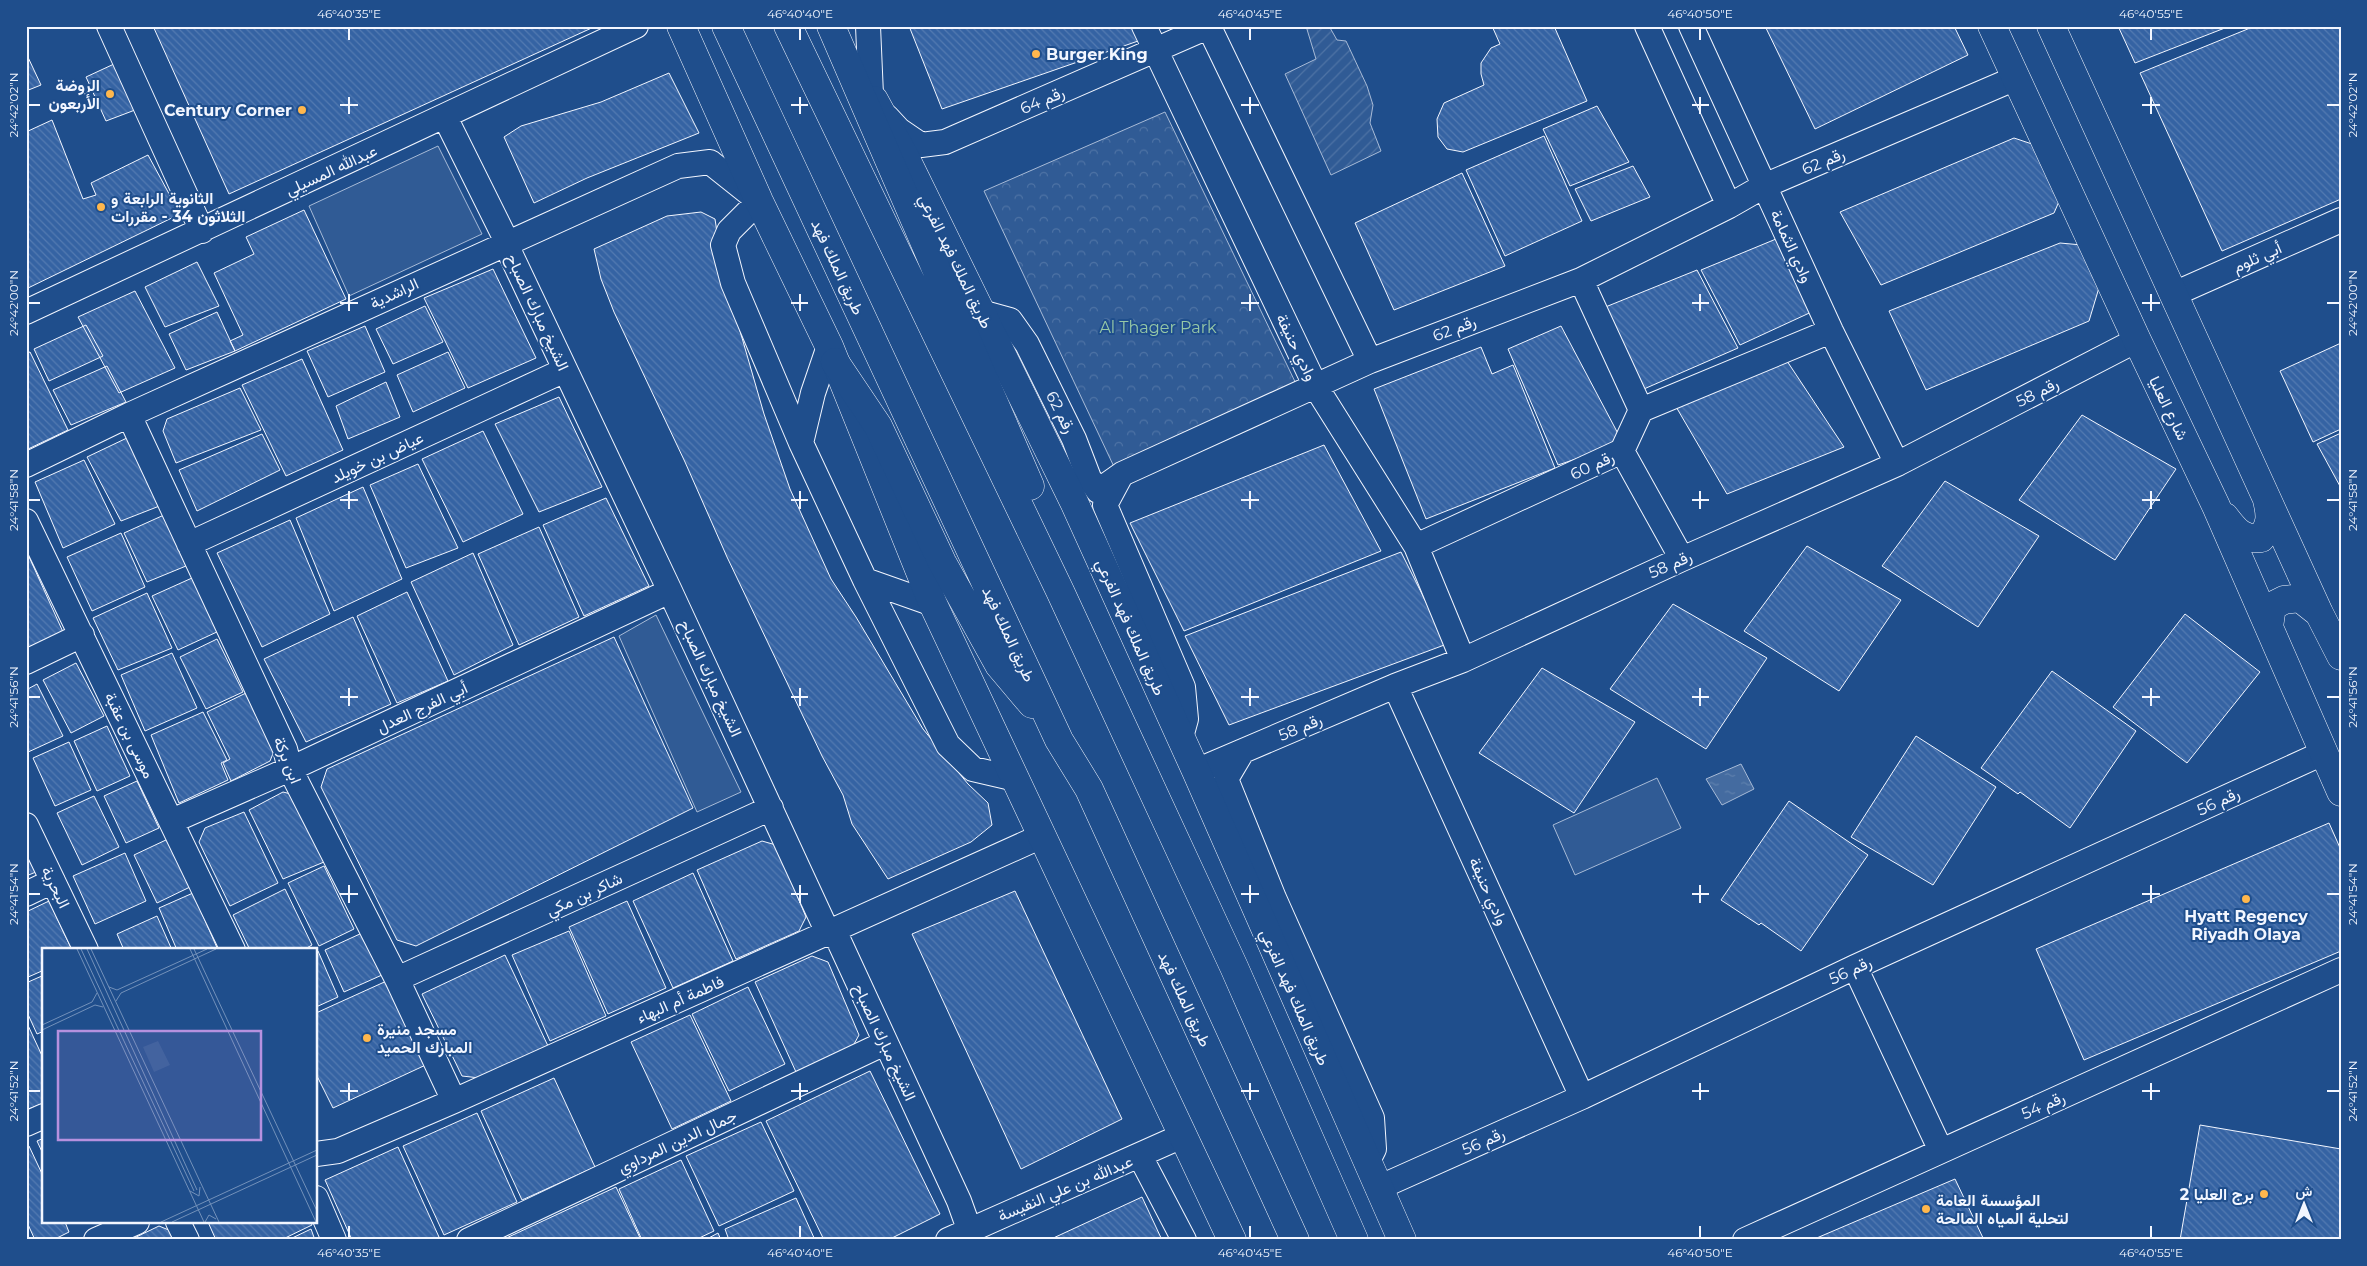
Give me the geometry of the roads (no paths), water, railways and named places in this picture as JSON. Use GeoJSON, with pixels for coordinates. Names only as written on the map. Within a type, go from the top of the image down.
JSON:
{"type":"FeatureCollection","features":[{"type":"Feature","properties":{"kind":"main road"},"geometry":{"type":"LineString","coordinates":[[681,26],[759,201],[832,354],[933,604],[1232,1240]]}},
{"type":"Feature","properties":{"kind":"main road","name":"طريق الملك فهد"},"geometry":{"type":"LineString","coordinates":[[726,26],[1059,740],[1089,789],[1295,1240]]}},
{"type":"Feature","properties":{"kind":"main road"},"geometry":{"type":"LineString","coordinates":[[788,26],[1060,591],[1234,967],[1354,1240]]}},
{"type":"Feature","properties":{"kind":"main road"},"geometry":{"type":"LineString","coordinates":[[832,26],[1034,496],[1060,591]]}},
{"type":"Feature","properties":{"kind":"main road","name":"طريق الملك فهد الفرعي"},"geometry":{"type":"LineString","coordinates":[[832,26],[904,155],[1074,502],[1181,737],[1402,1240]]}},
{"type":"Feature","properties":{"kind":"main road","name":"شارع العليا"},"geometry":{"type":"LineString","coordinates":[[1992,26],[2136,340],[2216,506],[2341,792]]}},
{"type":"Feature","properties":{"kind":"main road"},"geometry":{"type":"LineString","coordinates":[[2051,26],[2319,613],[2341,656]]}},
{"type":"Feature","properties":{"kind":"main road"},"geometry":{"type":"LineString","coordinates":[[832,354],[878,426],[942,562],[999,665],[1041,715],[1059,740]]}},
{"type":"Feature","properties":{"kind":"main road"},"geometry":{"type":"LineString","coordinates":[[2216,506],[2238,534],[2252,539],[2261,538],[2268,529],[2271,518],[2264,490]]}},
{"type":"Feature","properties":{"kind":"main road"},"geometry":{"type":"LineString","coordinates":[[2268,627],[2272,606],[2284,600],[2300,598],[2319,613]]}},
{"type":"Feature","properties":{"kind":"street"},"geometry":{"type":"LineString","coordinates":[[109,26],[202,231]]}},
{"type":"Feature","properties":{"kind":"street","name":"عبدالله المسيلي"},"geometry":{"type":"LineString","coordinates":[[26,312],[636,26]]}},
{"type":"Feature","properties":{"kind":"street"},"geometry":{"type":"LineString","coordinates":[[868,26],[876,103]]}},
{"type":"Feature","properties":{"kind":"street","name":"وادي حنيفة"},"geometry":{"type":"LineString","coordinates":[[1144,26],[1316,387],[1416,546],[1463,660]]}},
{"type":"Feature","properties":{"kind":"street"},"geometry":{"type":"LineString","coordinates":[[1647,26],[1730,206]]}},
{"type":"Feature","properties":{"kind":"street","name":"وادي الثمامة"},"geometry":{"type":"LineString","coordinates":[[1691,26],[1831,331],[1897,464]]}},
{"type":"Feature","properties":{"kind":"street"},"geometry":{"type":"LineString","coordinates":[[1210,27],[1370,361]]}},
{"type":"Feature","properties":{"kind":"street","name":"رقم 64"},"geometry":{"type":"LineString","coordinates":[[876,103],[898,130],[921,145],[945,142],[1210,27]]}},
{"type":"Feature","properties":{"kind":"street","name":"رقم 62"},"geometry":{"type":"LineString","coordinates":[[981,312],[1010,320],[1027,344],[1074,439],[1089,478],[1098,491],[1122,474],[1370,361],[1581,280],[1730,206],[1764,186],[2016,78]]}},
{"type":"Feature","properties":{"kind":"street","name":"الشيخ مبارك الصباح"},"geometry":{"type":"LineString","coordinates":[[445,117],[507,242],[510,253],[564,370],[670,591],[828,933],[838,939],[959,1201],[963,1237]]}},
{"type":"Feature","properties":{"kind":"street","name":"الراشدية"},"geometry":{"type":"LineString","coordinates":[[26,466],[129,415],[678,166],[710,162],[759,201]]}},
{"type":"Feature","properties":{"kind":"street"},"geometry":{"type":"LineString","coordinates":[[759,201],[729,231],[723,245],[734,283],[801,444],[865,580],[948,744],[974,769],[1016,779]]}},
{"type":"Feature","properties":{"kind":"street","name":"أبي ثلوم"},"geometry":{"type":"LineString","coordinates":[[2174,294],[2341,220]]}},
{"type":"Feature","properties":{"kind":"street"},"geometry":{"type":"LineString","coordinates":[[1581,280],[1641,410],[1831,331]]}},
{"type":"Feature","properties":{"kind":"street","name":"رقم 58"},"geometry":{"type":"LineString","coordinates":[[1196,771],[1395,686],[1463,660],[1682,558],[1897,464],[2136,340]]}},
{"type":"Feature","properties":{"kind":"street"},"geometry":{"type":"LineString","coordinates":[[801,444],[813,393],[832,354]]}},
{"type":"Feature","properties":{"kind":"street","name":"عياض بن خويلد"},"geometry":{"type":"LineString","coordinates":[[189,544],[564,370]]}},
{"type":"Feature","properties":{"kind":"street","name":"رقم 60"},"geometry":{"type":"LineString","coordinates":[[1416,546],[1622,451],[1641,410]]}},
{"type":"Feature","properties":{"kind":"street","name":"ابن بركة"},"geometry":{"type":"LineString","coordinates":[[129,415],[285,749],[290,769],[398,979],[454,1101]]}},
{"type":"Feature","properties":{"kind":"street"},"geometry":{"type":"LineString","coordinates":[[1622,451],[1682,558]]}},
{"type":"Feature","properties":{"kind":"street"},"geometry":{"type":"LineString","coordinates":[[1122,474],[1105,505],[1183,687],[1186,719],[1181,737]]}},
{"type":"Feature","properties":{"kind":"street","name":"موسى بن عقبة"},"geometry":{"type":"LineString","coordinates":[[26,521],[232,948]]}},
{"type":"Feature","properties":{"kind":"street"},"geometry":{"type":"LineString","coordinates":[[865,580],[933,604]]}},
{"type":"Feature","properties":{"kind":"street","name":"أبي الفرج العدل"},"geometry":{"type":"LineString","coordinates":[[172,821],[290,769],[670,591]]}},
{"type":"Feature","properties":{"kind":"street"},"geometry":{"type":"LineString","coordinates":[[26,662],[82,635]]}},
{"type":"Feature","properties":{"kind":"street","name":"وادي حنيفة"},"geometry":{"type":"LineString","coordinates":[[1395,686],[1582,1097]]}},
{"type":"Feature","properties":{"kind":"street"},"geometry":{"type":"LineString","coordinates":[[1242,752],[1226,779],[1274,898],[1372,1118],[1374,1149],[1367,1163]]}},
{"type":"Feature","properties":{"kind":"street","name":"رقم 56"},"geometry":{"type":"LineString","coordinates":[[1378,1188],[1582,1097],[1855,967],[2323,753]]}},
{"type":"Feature","properties":{"kind":"street","name":"شاكر بن مكي"},"geometry":{"type":"LineString","coordinates":[[398,979],[771,808]]}},
{"type":"Feature","properties":{"kind":"street","name":"البحرية"},"geometry":{"type":"LineString","coordinates":[[26,825],[85,948]]}},
{"type":"Feature","properties":{"kind":"street","name":"فاطمة أم البهاء"},"geometry":{"type":"LineString","coordinates":[[318,1154],[338,1151],[454,1101],[1042,836]]}},
{"type":"Feature","properties":{"kind":"street"},"geometry":{"type":"LineString","coordinates":[[26,894],[53,881]]}},
{"type":"Feature","properties":{"kind":"street"},"geometry":{"type":"LineString","coordinates":[[1855,967],[1941,1151]]}},
{"type":"Feature","properties":{"kind":"street","name":"رقم 54"},"geometry":{"type":"LineString","coordinates":[[1745,1240],[2341,970]]}},
{"type":"Feature","properties":{"kind":"street","name":"جمال الدين المرداوي"},"geometry":{"type":"LineString","coordinates":[[469,1240],[885,1043]]}},
{"type":"Feature","properties":{"kind":"street"},"geometry":{"type":"LineString","coordinates":[[26,1124],[42,1117]]}},
{"type":"Feature","properties":{"kind":"street","name":"عبدالله بن علي النفيسة"},"geometry":{"type":"LineString","coordinates":[[963,1237],[1182,1136]]}},
{"type":"Feature","properties":{"kind":"street"},"geometry":{"type":"LineString","coordinates":[[1140,1156],[1184,1240]]}},
{"type":"Feature","properties":{"kind":"street"},"geometry":{"type":"LineString","coordinates":[[318,1203],[334,1240]]}},
{"type":"Feature","properties":{"kind":"street"},"geometry":{"type":"LineString","coordinates":[[96,1240],[132,1224]]}},
{"type":"Feature","properties":{"kind":"street"},"geometry":{"type":"LineString","coordinates":[[179,1224],[187,1240]]}},
{"type":"Feature","properties":{"kind":"water"},"geometry":{"type":"Polygon","coordinates":[[[1741,764],[1754,789],[1722,805],[1706,779],[1741,764]]]}},
{"type":"Feature","properties":{"kind":"place","name":"Burger King"},"geometry":{"type":"Point","coordinates":[1036,54]}},
{"type":"Feature","properties":{"kind":"place","name":"الروضة الأربعون"},"geometry":{"type":"Point","coordinates":[110,94]}},
{"type":"Feature","properties":{"kind":"place","name":"Century Corner"},"geometry":{"type":"Point","coordinates":[302,110]}},
{"type":"Feature","properties":{"kind":"place","name":"الثانوية الرابعة و الثلاثون 34 - مقررات"},"geometry":{"type":"Point","coordinates":[101,207]}},
{"type":"Feature","properties":{"kind":"place","name":"Hyatt Regency Riyadh Olaya"},"geometry":{"type":"Point","coordinates":[2246,899]}},
{"type":"Feature","properties":{"kind":"place","name":"مسجد منيرة المبارك الحميد"},"geometry":{"type":"Point","coordinates":[367,1038]}},
{"type":"Feature","properties":{"kind":"place","name":"برج العليا 2"},"geometry":{"type":"Point","coordinates":[2264,1194]}},
{"type":"Feature","properties":{"kind":"place","name":"المؤسسة العامة لتحلية المياه المالحة"},"geometry":{"type":"Point","coordinates":[1926,1209]}},
{"type":"Feature","properties":{"kind":"park label","name":"Al Thager Park"},"geometry":{"type":"Point","coordinates":[1158,327]}}]}
